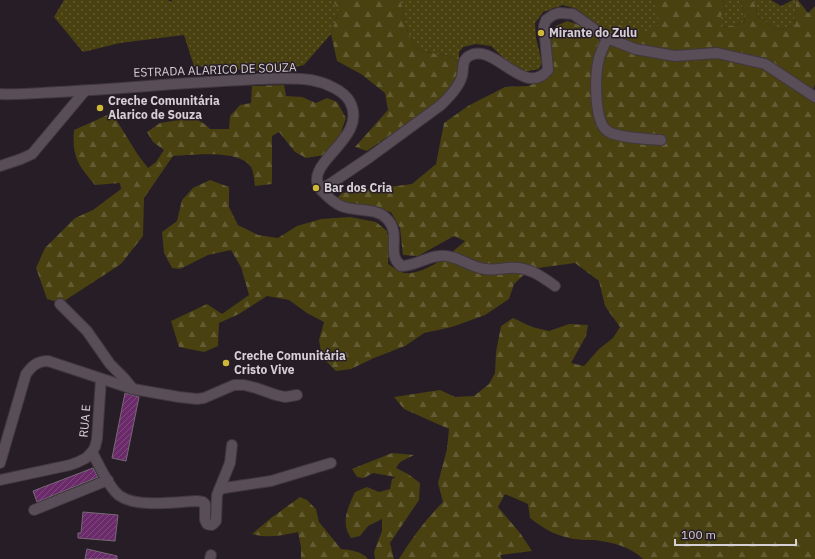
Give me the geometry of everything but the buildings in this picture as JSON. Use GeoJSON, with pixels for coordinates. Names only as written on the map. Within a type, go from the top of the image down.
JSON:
{"type":"FeatureCollection","features":[{"type":"Feature","properties":{"kind":"street"},"geometry":{"type":"LineString","coordinates":[[555,286],[538,274],[527,269],[518,267],[485,269],[451,256],[439,256],[414,264],[401,266],[394,258],[395,238],[393,228],[384,216],[377,213],[343,207],[334,202],[320,188],[330,184],[370,157],[441,105],[459,84],[464,62],[469,56],[479,53],[487,55],[524,76],[533,78],[541,76],[548,70],[544,26],[546,20],[559,13],[573,14],[607,38],[635,49],[675,56],[717,53],[766,64],[815,97]]}},
{"type":"Feature","properties":{"kind":"street"},"geometry":{"type":"LineString","coordinates":[[607,38],[599,58],[597,74],[597,109],[602,125],[607,132],[615,135],[661,140]]}},
{"type":"Feature","properties":{"kind":"street","name":"ESTRADA ALARICO DE SOUZA"},"geometry":{"type":"LineString","coordinates":[[0,94],[84,92],[172,84],[284,79],[312,80],[329,86],[349,100],[352,108],[353,121],[349,132],[324,162],[316,176],[317,185],[320,188]]}},
{"type":"Feature","properties":{"kind":"street"},"geometry":{"type":"LineString","coordinates":[[0,166],[21,160],[32,154],[84,92]]}},
{"type":"Feature","properties":{"kind":"street"},"geometry":{"type":"LineString","coordinates":[[60,304],[87,331],[110,364],[133,389]]}},
{"type":"Feature","properties":{"kind":"street"},"geometry":{"type":"LineString","coordinates":[[0,463],[26,374],[39,362],[48,361],[133,389],[197,399],[204,398],[234,385],[244,385],[285,397],[297,396]]}},
{"type":"Feature","properties":{"kind":"street","name":"RUA E"},"geometry":{"type":"LineString","coordinates":[[0,480],[70,465],[82,460],[92,452],[95,448],[97,439],[102,379]]}},
{"type":"Feature","properties":{"kind":"street"},"geometry":{"type":"LineString","coordinates":[[92,452],[112,488],[120,496],[133,501],[154,504],[197,501],[203,502],[205,520],[207,524],[211,526],[216,521],[217,495],[230,463],[232,445]]}},
{"type":"Feature","properties":{"kind":"street"},"geometry":{"type":"LineString","coordinates":[[219,490],[271,481],[331,463]]}},
{"type":"Feature","properties":{"kind":"street"},"geometry":{"type":"LineString","coordinates":[[34,510],[108,480]]}},
{"type":"Feature","properties":{"kind":"green space"},"geometry":{"type":"Polygon","coordinates":[[[64,0],[168,0],[171,2],[172,0],[332,0],[339,10],[331,34],[304,65],[273,72],[194,66],[184,35],[120,43],[83,52],[54,17],[64,0]]]}},
{"type":"Feature","properties":{"kind":"green space"},"geometry":{"type":"Polygon","coordinates":[[[332,0],[401,0],[408,33],[420,51],[450,56],[459,62],[456,81],[445,97],[367,151],[355,147],[388,110],[385,93],[361,74],[337,61],[331,34],[339,10],[332,0]]]}},
{"type":"Feature","properties":{"kind":"green space"},"geometry":{"type":"Polygon","coordinates":[[[401,0],[653,0],[661,24],[648,33],[629,33],[605,29],[608,37],[577,9],[563,5],[543,12],[535,23],[536,38],[542,63],[539,69],[524,72],[514,68],[491,46],[476,44],[463,47],[459,52],[459,62],[450,56],[420,51],[408,33],[401,0]]]}},
{"type":"Feature","properties":{"kind":"green space"},"geometry":{"type":"Polygon","coordinates":[[[653,0],[723,0],[726,9],[721,16],[721,27],[737,25],[745,21],[741,0],[752,0],[755,4],[758,16],[776,30],[794,26],[796,0],[798,0],[808,13],[815,6],[815,84],[813,90],[766,62],[717,51],[675,54],[608,37],[605,29],[620,25],[635,33],[640,33],[650,30],[660,24],[653,0]]]}},
{"type":"Feature","properties":{"kind":"green space"},"geometry":{"type":"Polygon","coordinates":[[[723,0],[741,0],[745,21],[737,25],[721,27],[721,16],[726,9],[723,0]]]}},
{"type":"Feature","properties":{"kind":"green space"},"geometry":{"type":"Polygon","coordinates":[[[752,0],[771,0],[781,6],[796,0],[794,26],[776,30],[758,16],[755,4],[752,0]]]}},
{"type":"Feature","properties":{"kind":"green space"},"geometry":{"type":"Polygon","coordinates":[[[567,21],[583,26],[635,50],[717,54],[765,65],[815,97],[815,559],[643,559],[627,548],[608,542],[574,539],[550,532],[530,518],[528,504],[505,494],[498,507],[520,533],[532,551],[500,555],[502,559],[399,559],[420,529],[443,502],[438,483],[447,449],[449,429],[404,409],[394,397],[440,390],[455,397],[474,396],[489,384],[495,373],[496,352],[501,326],[513,318],[532,327],[549,331],[569,324],[588,325],[586,336],[571,363],[584,366],[599,349],[613,338],[620,327],[605,306],[599,281],[575,263],[530,269],[514,284],[509,299],[485,315],[452,327],[424,333],[405,346],[351,369],[336,371],[322,357],[319,340],[324,322],[307,313],[289,300],[267,296],[239,314],[219,323],[218,346],[204,352],[179,347],[171,321],[207,304],[222,314],[249,295],[241,267],[231,250],[208,255],[180,269],[172,268],[164,253],[162,232],[177,221],[182,200],[193,188],[210,180],[229,187],[229,207],[238,225],[258,235],[278,238],[297,226],[321,219],[350,217],[376,222],[387,231],[389,245],[388,264],[398,271],[405,273],[420,271],[429,267],[437,263],[465,241],[454,236],[418,256],[403,255],[400,228],[391,212],[345,204],[337,198],[342,193],[412,184],[436,164],[444,123],[468,106],[505,87],[528,86],[551,76],[550,38],[556,26],[567,21]]]}},
{"type":"Feature","properties":{"kind":"green space"},"geometry":{"type":"Polygon","coordinates":[[[284,85],[286,96],[302,97],[316,103],[327,98],[337,102],[346,118],[339,138],[325,155],[306,158],[295,152],[279,132],[272,136],[272,184],[255,186],[251,167],[245,161],[237,158],[215,154],[173,156],[144,198],[143,236],[121,264],[61,303],[47,299],[36,268],[45,248],[75,218],[93,210],[121,189],[120,183],[95,185],[89,178],[80,166],[75,154],[74,130],[112,113],[138,155],[148,168],[156,162],[164,150],[153,142],[147,132],[160,123],[179,120],[188,113],[210,129],[229,129],[230,116],[240,105],[251,103],[252,86],[284,85]]]}},
{"type":"Feature","properties":{"kind":"green space"},"geometry":{"type":"Polygon","coordinates":[[[392,453],[414,455],[400,462],[396,468],[408,474],[420,483],[419,500],[390,543],[394,559],[375,559],[374,552],[382,531],[382,519],[368,526],[360,536],[351,538],[346,526],[346,515],[355,492],[367,487],[379,492],[390,489],[392,479],[396,477],[373,473],[364,478],[357,477],[352,469],[392,453]]]}},
{"type":"Feature","properties":{"kind":"green space"},"geometry":{"type":"Polygon","coordinates":[[[300,497],[307,500],[316,509],[319,522],[341,549],[352,550],[368,559],[301,559],[301,547],[298,532],[269,536],[252,534],[300,497]]]}},
{"type":"Feature","properties":{"kind":"place","name":"Mirante do Zulu"},"geometry":{"type":"Point","coordinates":[541,33]}},
{"type":"Feature","properties":{"kind":"place","name":"Creche Comunitária Alarico de Souza"},"geometry":{"type":"Point","coordinates":[100,108]}},
{"type":"Feature","properties":{"kind":"place","name":"Bar dos Cria"},"geometry":{"type":"Point","coordinates":[316,188]}},
{"type":"Feature","properties":{"kind":"place","name":"Creche Comunitária Cristo Vive"},"geometry":{"type":"Point","coordinates":[226,363]}}]}
